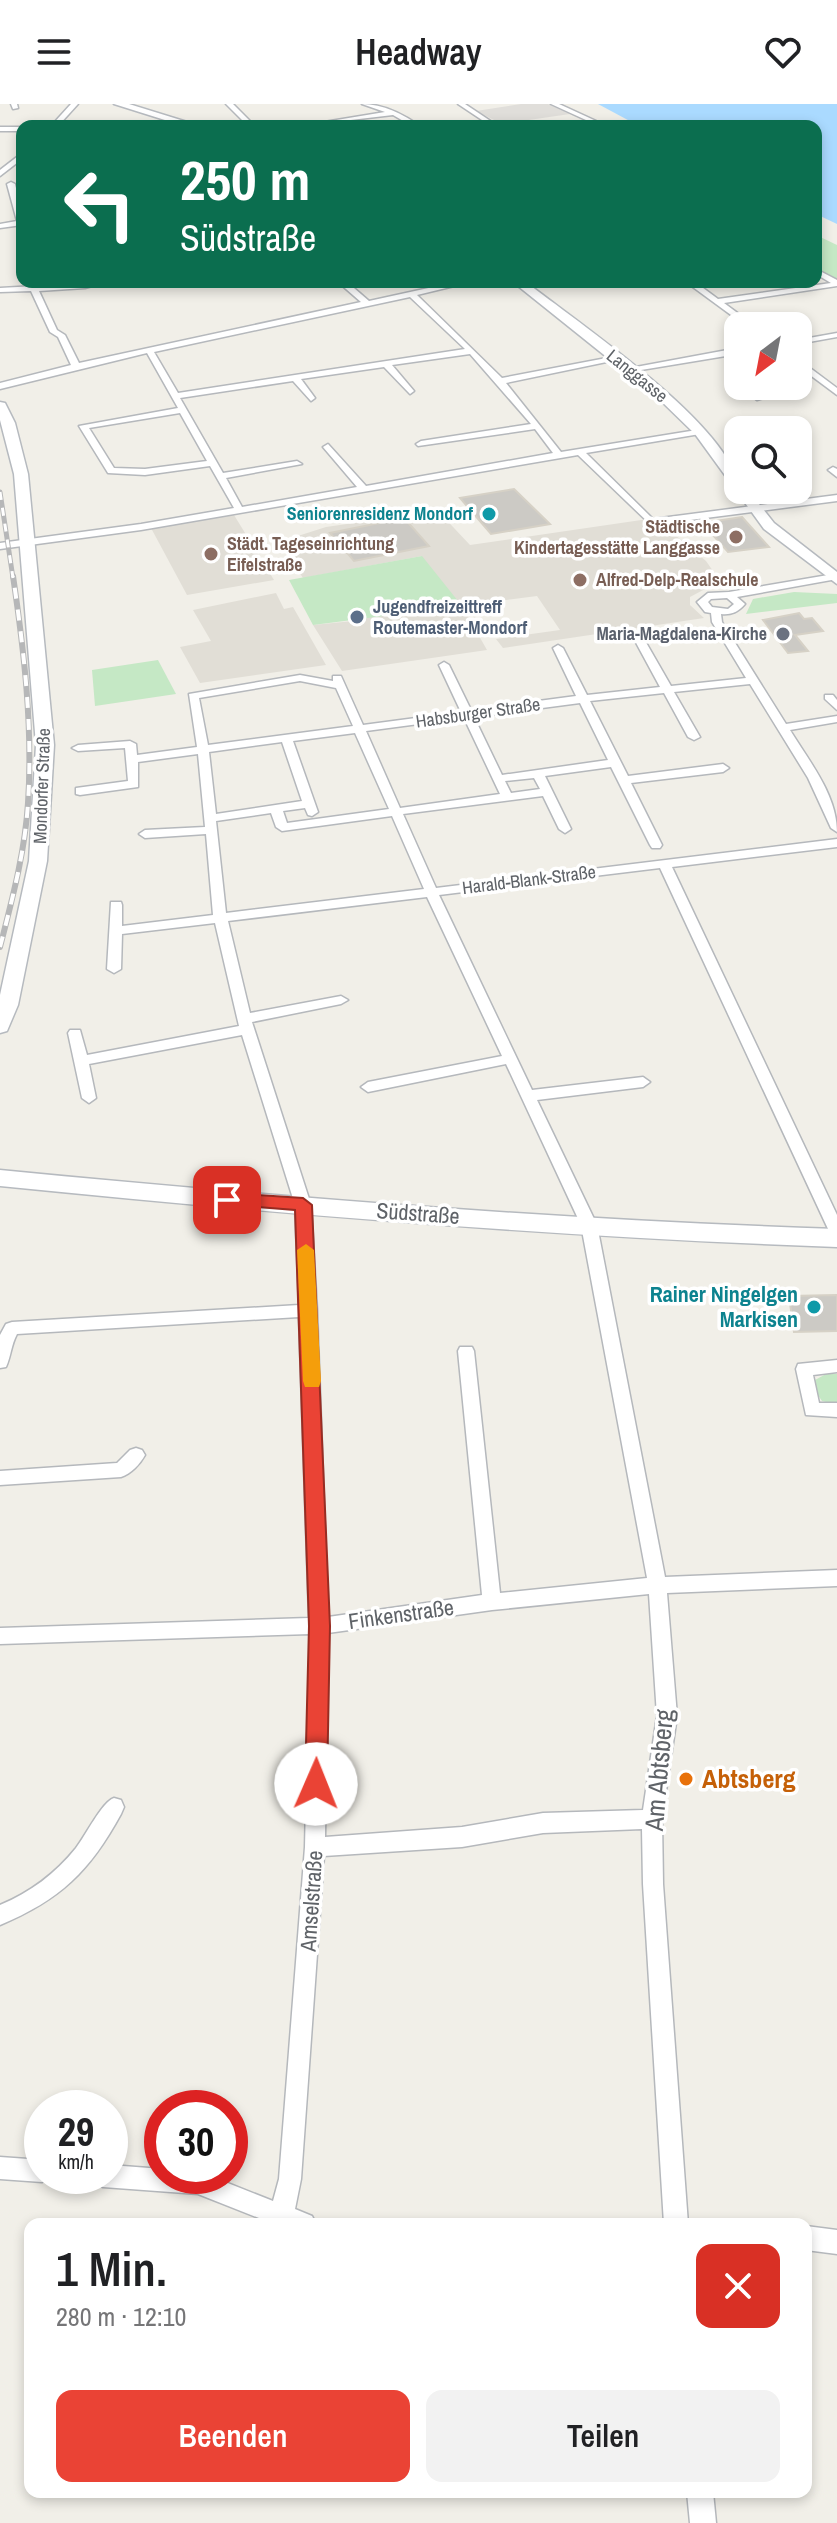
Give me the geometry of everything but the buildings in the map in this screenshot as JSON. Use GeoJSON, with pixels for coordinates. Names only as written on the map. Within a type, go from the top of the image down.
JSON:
{"type":"FeatureCollection","features":[{"type":"Feature","properties":{"kind":"street"},"geometry":{"type":"LineString","coordinates":[[60,120],[75,104]]}},
{"type":"Feature","properties":{"kind":"street"},"geometry":{"type":"LineString","coordinates":[[119,104],[174,120]]}},
{"type":"Feature","properties":{"kind":"street"},"geometry":{"type":"LineString","coordinates":[[229,104],[246,120]]}},
{"type":"Feature","properties":{"kind":"street"},"geometry":{"type":"LineString","coordinates":[[365,104],[406,120]]}},
{"type":"Feature","properties":{"kind":"street"},"geometry":{"type":"LineString","coordinates":[[381,108],[397,104]]}},
{"type":"Feature","properties":{"kind":"street"},"geometry":{"type":"LineString","coordinates":[[461,104],[486,120]]}},
{"type":"Feature","properties":{"kind":"street"},"geometry":{"type":"LineString","coordinates":[[554,104],[590,120]]}},
{"type":"Feature","properties":{"kind":"street"},"geometry":{"type":"LineString","coordinates":[[345,120],[394,113]]}},
{"type":"Feature","properties":{"kind":"street"},"geometry":{"type":"LineString","coordinates":[[0,174],[16,160]]}},
{"type":"Feature","properties":{"kind":"street"},"geometry":{"type":"LineString","coordinates":[[0,184],[16,184]]}},
{"type":"Feature","properties":{"kind":"street"},"geometry":{"type":"LineString","coordinates":[[11,184],[16,203]]}},
{"type":"Feature","properties":{"kind":"street"},"geometry":{"type":"LineString","coordinates":[[0,290],[34,288],[54,332],[61,335],[76,366]]}},
{"type":"Feature","properties":{"kind":"street"},"geometry":{"type":"LineString","coordinates":[[349,288],[366,302]]}},
{"type":"Feature","properties":{"kind":"street"},"geometry":{"type":"LineString","coordinates":[[0,386],[76,366],[432,288]]}},
{"type":"Feature","properties":{"kind":"street","name":"Langgasse"},"geometry":{"type":"LineString","coordinates":[[527,288],[617,359],[700,431],[724,466]]}},
{"type":"Feature","properties":{"kind":"street"},"geometry":{"type":"LineString","coordinates":[[699,288],[733,312]]}},
{"type":"Feature","properties":{"kind":"street"},"geometry":{"type":"LineString","coordinates":[[718,301],[809,288]]}},
{"type":"Feature","properties":{"kind":"street"},"geometry":{"type":"LineString","coordinates":[[410,293],[443,321],[500,381],[558,454]]}},
{"type":"Feature","properties":{"kind":"street"},"geometry":{"type":"LineString","coordinates":[[812,339],[837,335]]}},
{"type":"Feature","properties":{"kind":"street"},"geometry":{"type":"LineString","coordinates":[[149,350],[239,509]]}},
{"type":"Feature","properties":{"kind":"street"},"geometry":{"type":"LineString","coordinates":[[176,396],[470,351]]}},
{"type":"Feature","properties":{"kind":"street"},"geometry":{"type":"LineString","coordinates":[[629,369],[724,353]]}},
{"type":"Feature","properties":{"kind":"street"},"geometry":{"type":"LineString","coordinates":[[500,381],[617,359]]}},
{"type":"Feature","properties":{"kind":"street"},"geometry":{"type":"LineString","coordinates":[[386,364],[410,391]]}},
{"type":"Feature","properties":{"kind":"street"},"geometry":{"type":"LineString","coordinates":[[812,373],[837,392]]}},
{"type":"Feature","properties":{"kind":"street"},"geometry":{"type":"LineString","coordinates":[[812,377],[816,376]]}},
{"type":"Feature","properties":{"kind":"street"},"geometry":{"type":"LineString","coordinates":[[295,377],[311,398]]}},
{"type":"Feature","properties":{"kind":"street","name":"Mondorfer Straße"},"geometry":{"type":"LineString","coordinates":[[0,406],[17,453],[44,710],[45,781],[38,861],[8,1005],[0,1026]]}},
{"type":"Feature","properties":{"kind":"street"},"geometry":{"type":"LineString","coordinates":[[184,410],[83,426],[111,471],[145,472],[213,463]]}},
{"type":"Feature","properties":{"kind":"street"},"geometry":{"type":"LineString","coordinates":[[421,444],[538,426]]}},
{"type":"Feature","properties":{"kind":"street"},"geometry":{"type":"LineString","coordinates":[[0,546],[700,431]]}},
{"type":"Feature","properties":{"kind":"street"},"geometry":{"type":"LineString","coordinates":[[328,447],[363,488]]}},
{"type":"Feature","properties":{"kind":"street"},"geometry":{"type":"LineString","coordinates":[[579,451],[651,522],[837,498]]}},
{"type":"Feature","properties":{"kind":"street"},"geometry":{"type":"LineString","coordinates":[[220,476],[297,464]]}},
{"type":"Feature","properties":{"kind":"street","name":"Langgasse"},"geometry":{"type":"LineString","coordinates":[[754,504],[769,526],[836,578]]}},
{"type":"Feature","properties":{"kind":"street"},"geometry":{"type":"LineString","coordinates":[[729,595],[739,601],[739,608],[716,612],[704,606],[703,599],[715,594],[729,595],[836,578]]}},
{"type":"Feature","properties":{"kind":"street"},"geometry":{"type":"LineString","coordinates":[[716,612],[717,622],[814,778],[837,828]]}},
{"type":"Feature","properties":{"kind":"street"},"geometry":{"type":"LineString","coordinates":[[639,639],[694,737]]}},
{"type":"Feature","properties":{"kind":"street"},"geometry":{"type":"LineString","coordinates":[[558,648],[656,845]]}},
{"type":"Feature","properties":{"kind":"street"},"geometry":{"type":"LineString","coordinates":[[444,665],[507,797]]}},
{"type":"Feature","properties":{"kind":"street","name":"Am Abtsberg"},"geometry":{"type":"LineString","coordinates":[[193,696],[300,678],[339,680],[431,891],[589,1225],[657,1585],[667,1716],[652,1819],[676,2218]]}},
{"type":"Feature","properties":{"kind":"street","name":"Habsburger Straße"},"geometry":{"type":"LineString","coordinates":[[132,759],[581,699],[754,680]]}},
{"type":"Feature","properties":{"kind":"street","name":"Amselstraße"},"geometry":{"type":"LineString","coordinates":[[193,696],[203,749],[220,916],[246,1024],[303,1205],[319,1626],[315,1847],[290,2179],[282,2213]]}},
{"type":"Feature","properties":{"kind":"street"},"geometry":{"type":"LineString","coordinates":[[783,728],[837,719]]}},
{"type":"Feature","properties":{"kind":"street"},"geometry":{"type":"LineString","coordinates":[[286,738],[316,822]]}},
{"type":"Feature","properties":{"kind":"street"},"geometry":{"type":"LineString","coordinates":[[78,748],[130,744],[134,784],[80,791]]}},
{"type":"Feature","properties":{"kind":"street"},"geometry":{"type":"LineString","coordinates":[[498,779],[614,763]]}},
{"type":"Feature","properties":{"kind":"street"},"geometry":{"type":"LineString","coordinates":[[624,780],[723,768]]}},
{"type":"Feature","properties":{"kind":"street"},"geometry":{"type":"LineString","coordinates":[[538,774],[565,829]]}},
{"type":"Feature","properties":{"kind":"street"},"geometry":{"type":"LineString","coordinates":[[276,809],[282,827],[547,792]]}},
{"type":"Feature","properties":{"kind":"street"},"geometry":{"type":"LineString","coordinates":[[145,834],[309,804]]}},
{"type":"Feature","properties":{"kind":"street","name":"Harald-Blank-Straße"},"geometry":{"type":"LineString","coordinates":[[115,931],[837,843]]}},
{"type":"Feature","properties":{"kind":"street"},"geometry":{"type":"LineString","coordinates":[[664,864],[837,1231]]}},
{"type":"Feature","properties":{"kind":"street"},"geometry":{"type":"LineString","coordinates":[[114,969],[116,905]]}},
{"type":"Feature","properties":{"kind":"street"},"geometry":{"type":"LineString","coordinates":[[82,1061],[341,1000]]}},
{"type":"Feature","properties":{"kind":"street"},"geometry":{"type":"LineString","coordinates":[[75,1033],[89,1098]]}},
{"type":"Feature","properties":{"kind":"street"},"geometry":{"type":"LineString","coordinates":[[368,1087],[509,1059]]}},
{"type":"Feature","properties":{"kind":"street"},"geometry":{"type":"LineString","coordinates":[[527,1096],[643,1082]]}},
{"type":"Feature","properties":{"kind":"street","name":"Südstraße"},"geometry":{"type":"LineString","coordinates":[[0,1178],[303,1205],[719,1236],[837,1238]]}},
{"type":"Feature","properties":{"kind":"street"},"geometry":{"type":"LineString","coordinates":[[0,1362],[3,1345],[12,1328],[309,1310]]}},
{"type":"Feature","properties":{"kind":"street"},"geometry":{"type":"LineString","coordinates":[[466,1351],[492,1602]]}},
{"type":"Feature","properties":{"kind":"street"},"geometry":{"type":"LineString","coordinates":[[837,1366],[804,1369],[812,1410],[837,1410]]}},
{"type":"Feature","properties":{"kind":"street"},"geometry":{"type":"LineString","coordinates":[[0,1478],[121,1470],[136,1455]]}},
{"type":"Feature","properties":{"kind":"street","name":"Finkenstraße"},"geometry":{"type":"LineString","coordinates":[[0,1636],[319,1626],[492,1602],[657,1585],[837,1578]]}},
{"type":"Feature","properties":{"kind":"street"},"geometry":{"type":"LineString","coordinates":[[0,1915],[37,1899],[73,1865],[98,1839],[114,1807]]}},
{"type":"Feature","properties":{"kind":"street"},"geometry":{"type":"LineString","coordinates":[[315,1847],[462,1837],[543,1823],[652,1819]]}},
{"type":"Feature","properties":{"kind":"street"},"geometry":{"type":"LineString","coordinates":[[0,2168],[24,2170]]}},
{"type":"Feature","properties":{"kind":"street"},"geometry":{"type":"LineString","coordinates":[[128,2178],[198,2183],[292,2218]]}},
{"type":"Feature","properties":{"kind":"street"},"geometry":{"type":"LineString","coordinates":[[812,2239],[837,2242]]}},
{"type":"Feature","properties":{"kind":"street"},"geometry":{"type":"LineString","coordinates":[[701,2498],[703,2523]]}},
{"type":"Feature","properties":{"kind":"shaded area"},"geometry":{"type":"Polygon","coordinates":[[[521,104],[548,104],[570,114],[529,120],[494,120],[476,111],[521,104]]]}},
{"type":"Feature","properties":{"kind":"shaded area","name":"Alfred-Delp-Realschule"},"geometry":{"type":"Polygon","coordinates":[[[438,511],[470,545],[655,518],[706,561],[720,581],[690,597],[690,605],[704,618],[503,648],[496,639],[560,630],[537,596],[462,606],[487,650],[342,671],[313,625],[363,620],[422,556],[303,578],[279,542],[326,527],[438,511]]]}},
{"type":"Feature","properties":{"kind":"shaded area","name":"Städt. Tageseinrichtung Eifelstraße"},"geometry":{"type":"Polygon","coordinates":[[[234,515],[274,580],[187,595],[151,528],[234,515]]]}},
{"type":"Feature","properties":{"kind":"shaded area"},"geometry":{"type":"Polygon","coordinates":[[[276,593],[284,609],[293,607],[326,665],[200,683],[180,647],[211,641],[193,610],[276,593]]]}},
{"type":"Feature","properties":{"kind":"green space"},"geometry":{"type":"Polygon","coordinates":[[[822,238],[837,245],[837,282],[822,273],[822,238]]]}},
{"type":"Feature","properties":{"kind":"green space"},"geometry":{"type":"Polygon","coordinates":[[[422,556],[462,606],[313,625],[289,580],[422,556]]]}},
{"type":"Feature","properties":{"kind":"green space"},"geometry":{"type":"Polygon","coordinates":[[[794,592],[837,594],[837,603],[746,614],[753,599],[794,592]]]}},
{"type":"Feature","properties":{"kind":"green space"},"geometry":{"type":"Polygon","coordinates":[[[158,660],[176,694],[95,706],[92,670],[158,660]]]}},
{"type":"Feature","properties":{"kind":"green space"},"geometry":{"type":"Polygon","coordinates":[[[826,1374],[837,1374],[837,1405],[822,1401],[813,1388],[815,1380],[826,1374]]]}},
{"type":"Feature","properties":{"kind":"water"},"geometry":{"type":"Polygon","coordinates":[[[598,104],[837,104],[837,224],[822,217],[822,120],[628,120],[598,104]]]}},
{"type":"Feature","properties":{"kind":"railway"},"geometry":{"type":"LineString","coordinates":[[0,492],[13,578]]}},
{"type":"Feature","properties":{"kind":"railway"},"geometry":{"type":"LineString","coordinates":[[0,947],[21,858],[29,775],[26,689],[13,576]]}},
{"type":"Feature","properties":{"kind":"slow traffic"},"geometry":{"type":"LineString","coordinates":[[306,1250],[312,1381]]}},
{"type":"Feature","properties":{"kind":"place","name":"Seniorenresidenz Mondorf"},"geometry":{"type":"Point","coordinates":[489,514]}},
{"type":"Feature","properties":{"kind":"place","name":"Städtische Kindertagesstätte Langgasse"},"geometry":{"type":"Point","coordinates":[736,537]}},
{"type":"Feature","properties":{"kind":"place","name":"Städt. Tageseinrichtung Eifelstraße"},"geometry":{"type":"Point","coordinates":[211,554]}},
{"type":"Feature","properties":{"kind":"place","name":"Alfred-Delp-Realschule"},"geometry":{"type":"Point","coordinates":[580,580]}},
{"type":"Feature","properties":{"kind":"place","name":"Jugendfreizeittreff Routemaster-Mondorf"},"geometry":{"type":"Point","coordinates":[357,617]}},
{"type":"Feature","properties":{"kind":"place","name":"Maria-Magdalena-Kirche"},"geometry":{"type":"Point","coordinates":[783,634]}},
{"type":"Feature","properties":{"kind":"place","name":"Rainer Ningelgen Markisen"},"geometry":{"type":"Point","coordinates":[814,1307]}},
{"type":"Feature","properties":{"kind":"place","name":"Abtsberg"},"geometry":{"type":"Point","coordinates":[686,1779]}},
{"type":"Feature","properties":{"kind":"route"},"geometry":{"type":"LineString","coordinates":[[227,1200],[303,1205],[314,1425],[319,1626],[316,1784]]}}]}
